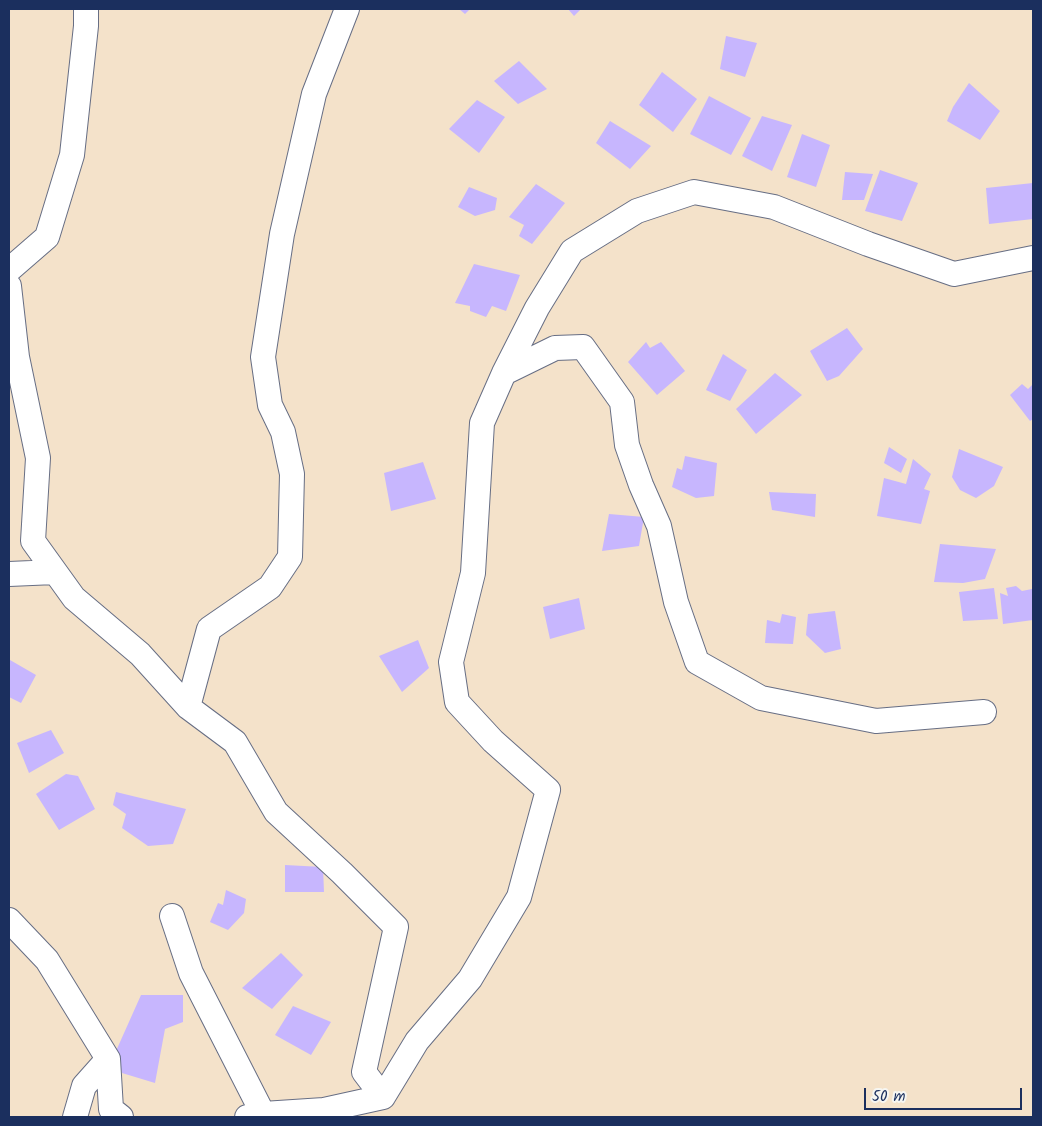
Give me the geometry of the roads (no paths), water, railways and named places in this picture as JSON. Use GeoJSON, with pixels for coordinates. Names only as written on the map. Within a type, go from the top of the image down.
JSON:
{"type":"FeatureCollection","features":[{"type":"Feature","properties":{"kind":"street"},"geometry":{"type":"LineString","coordinates":[[9,270],[47,237],[72,155],[86,26],[86,9]]}},
{"type":"Feature","properties":{"kind":"street"},"geometry":{"type":"LineString","coordinates":[[188,708],[209,628],[270,587],[290,557],[292,474],[284,432],[270,405],[263,358],[282,234],[314,94],[347,9]]}},
{"type":"Feature","properties":{"kind":"street"},"geometry":{"type":"LineString","coordinates":[[172,916],[191,973],[255,1116],[324,1110],[383,1097],[418,1041],[470,979],[519,897],[548,790],[493,741],[457,702],[451,662],[473,573],[482,423],[504,373],[537,308],[572,251],[637,211],[694,192],[774,207],[868,244],[954,274],[1033,258]]}},
{"type":"Feature","properties":{"kind":"street"},"geometry":{"type":"LineString","coordinates":[[9,286],[17,357],[38,458],[33,541],[74,598],[140,654],[188,708],[235,742],[276,812],[396,927],[364,1072],[383,1097]]}},
{"type":"Feature","properties":{"kind":"street"},"geometry":{"type":"LineString","coordinates":[[504,373],[555,348],[583,347],[622,402],[627,445],[641,486],[659,526],[676,602],[698,662],[761,698],[876,721],[984,712]]}},
{"type":"Feature","properties":{"kind":"street"},"geometry":{"type":"LineString","coordinates":[[9,574],[55,572]]}},
{"type":"Feature","properties":{"kind":"street"},"geometry":{"type":"LineString","coordinates":[[9,920],[47,960],[108,1059],[111,1109],[122,1117]]}},
{"type":"Feature","properties":{"kind":"street"},"geometry":{"type":"LineString","coordinates":[[75,1117],[84,1086],[108,1059]]}}]}
